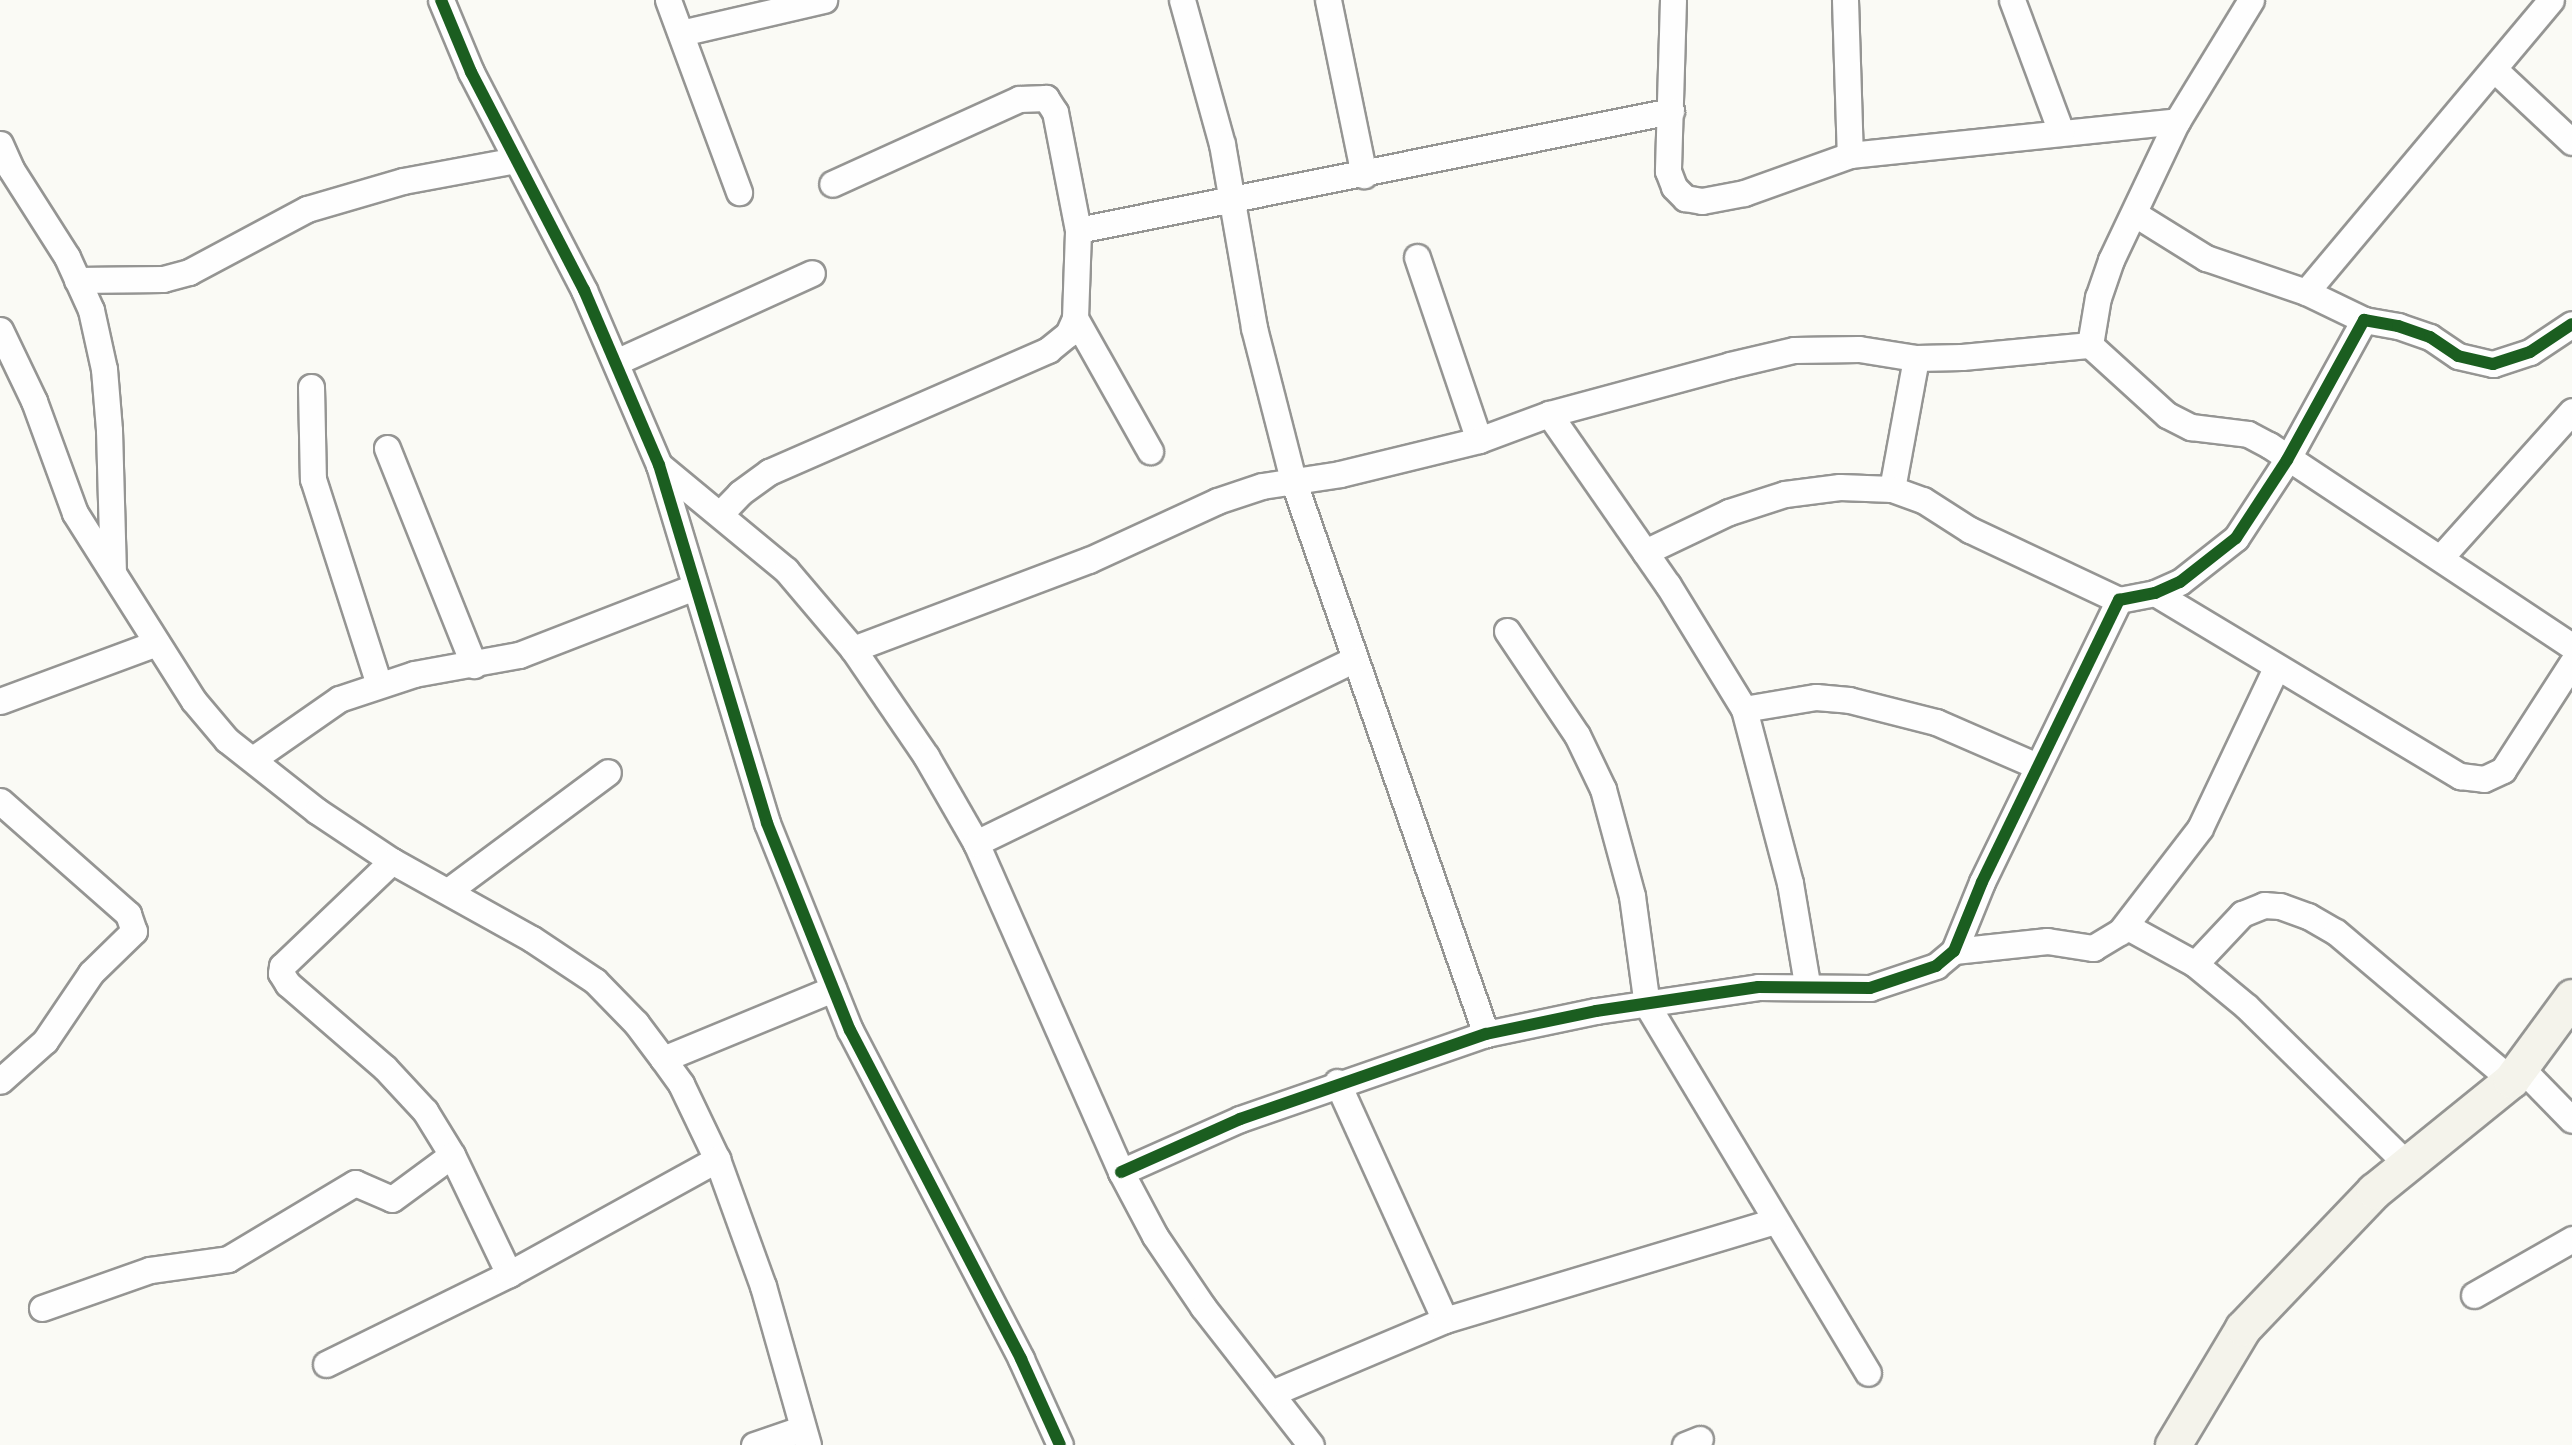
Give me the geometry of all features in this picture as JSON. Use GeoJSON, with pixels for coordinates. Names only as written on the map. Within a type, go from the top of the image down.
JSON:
{"type":"FeatureCollection","features":[{"type":"Feature","properties":{"kind":"main road"},"geometry":{"type":"LineString","coordinates":[[2173,1445],[2244,1328],[2374,1190],[2517,1075],[2572,997]]}},
{"type":"Feature","properties":{"kind":"street"},"geometry":{"type":"LineString","coordinates":[[441,0],[470,72],[616,362],[659,465],[767,823],[850,1030],[1021,1360],[1060,1445]]}},
{"type":"Feature","properties":{"kind":"street"},"geometry":{"type":"LineString","coordinates":[[668,0],[738,192]]}},
{"type":"Feature","properties":{"kind":"street"},"geometry":{"type":"LineString","coordinates":[[681,32],[756,8],[824,0]]}},
{"type":"Feature","properties":{"kind":"street"},"geometry":{"type":"LineString","coordinates":[[1182,0],[1222,144],[1254,328],[1293,480],[1486,1034]]}},
{"type":"Feature","properties":{"kind":"street"},"geometry":{"type":"LineString","coordinates":[[1328,0],[1364,174]]}},
{"type":"Feature","properties":{"kind":"street"},"geometry":{"type":"LineString","coordinates":[[1673,0],[1668,171],[1684,198],[1702,200],[1744,193],[1850,155],[2177,121]]}},
{"type":"Feature","properties":{"kind":"street"},"geometry":{"type":"LineString","coordinates":[[1845,0],[1850,155]]}},
{"type":"Feature","properties":{"kind":"street"},"geometry":{"type":"LineString","coordinates":[[2012,0],[2061,132]]}},
{"type":"Feature","properties":{"kind":"street"},"geometry":{"type":"LineString","coordinates":[[2090,345],[2098,297],[2177,121],[2251,0]]}},
{"type":"Feature","properties":{"kind":"street"},"geometry":{"type":"LineString","coordinates":[[2306,292],[2552,0]]}},
{"type":"Feature","properties":{"kind":"street"},"geometry":{"type":"LineString","coordinates":[[2496,70],[2572,142]]}},
{"type":"Feature","properties":{"kind":"street"},"geometry":{"type":"LineString","coordinates":[[720,514],[740,492],[769,472],[1048,350],[1068,334],[1074,318],[1078,230],[1054,112],[1046,98],[1019,100],[832,184]]}},
{"type":"Feature","properties":{"kind":"street"},"geometry":{"type":"LineString","coordinates":[[1078,230],[1671,111]]}},
{"type":"Feature","properties":{"kind":"street"},"geometry":{"type":"LineString","coordinates":[[0,144],[90,310],[104,369],[113,572]]}},
{"type":"Feature","properties":{"kind":"street"},"geometry":{"type":"LineString","coordinates":[[77,280],[162,279],[189,272],[308,209],[403,182],[516,160]]}},
{"type":"Feature","properties":{"kind":"street"},"geometry":{"type":"LineString","coordinates":[[2135,214],[2206,258],[2306,292],[2364,320],[2430,337],[2458,356],[2493,364],[2530,352],[2572,324]]}},
{"type":"Feature","properties":{"kind":"street"},"geometry":{"type":"LineString","coordinates":[[1418,257],[1479,440]]}},
{"type":"Feature","properties":{"kind":"street"},"geometry":{"type":"LineString","coordinates":[[616,362],[812,273]]}},
{"type":"Feature","properties":{"kind":"street"},"geometry":{"type":"LineString","coordinates":[[1074,318],[1150,451]]}},
{"type":"Feature","properties":{"kind":"street"},"geometry":{"type":"LineString","coordinates":[[1645,552],[1729,512],[1785,494],[1840,487],[1892,489],[2118,600],[2155,593],[2206,565],[2236,538],[2287,460],[2364,320]]}},
{"type":"Feature","properties":{"kind":"street"},"geometry":{"type":"LineString","coordinates":[[0,330],[34,401],[75,513],[157,643],[227,740],[317,811],[392,861],[595,982],[636,1023],[681,1084],[716,1159],[763,1286],[805,1437],[754,1445]]}},
{"type":"Feature","properties":{"kind":"street"},"geometry":{"type":"LineString","coordinates":[[853,649],[1071,567],[1216,500],[1479,440],[1550,414],[1794,350],[1859,349],[1916,358],[2090,345],[2167,416],[2191,427],[2248,434],[2572,646]]}},
{"type":"Feature","properties":{"kind":"street"},"geometry":{"type":"LineString","coordinates":[[1892,489],[1916,358]]}},
{"type":"Feature","properties":{"kind":"street"},"geometry":{"type":"LineString","coordinates":[[310,388],[312,480],[379,684]]}},
{"type":"Feature","properties":{"kind":"street"},"geometry":{"type":"LineString","coordinates":[[2441,557],[2572,411]]}},
{"type":"Feature","properties":{"kind":"street"},"geometry":{"type":"LineString","coordinates":[[1550,414],[1645,552],[1744,709],[1790,882],[1807,984]]}},
{"type":"Feature","properties":{"kind":"street"},"geometry":{"type":"LineString","coordinates":[[387,448],[474,665]]}},
{"type":"Feature","properties":{"kind":"street"},"geometry":{"type":"LineString","coordinates":[[659,465],[786,570],[853,649],[926,756],[976,843],[1121,1172],[1155,1236],[1203,1308],[1312,1445]]}},
{"type":"Feature","properties":{"kind":"street"},"geometry":{"type":"LineString","coordinates":[[253,760],[338,699],[379,684],[518,654],[694,587]]}},
{"type":"Feature","properties":{"kind":"street"},"geometry":{"type":"LineString","coordinates":[[2155,593],[2460,776],[2484,779],[2503,770],[2517,754],[2572,663]]}},
{"type":"Feature","properties":{"kind":"street"},"geometry":{"type":"LineString","coordinates":[[1121,1172],[1338,1082],[1486,1034],[1758,986],[1870,988],[1936,966],[1954,951],[2037,766],[2118,600]]}},
{"type":"Feature","properties":{"kind":"street"},"geometry":{"type":"LineString","coordinates":[[1507,631],[1577,735],[1603,789],[1632,896],[1646,1004],[1868,1373]]}},
{"type":"Feature","properties":{"kind":"street"},"geometry":{"type":"LineString","coordinates":[[0,701],[157,643]]}},
{"type":"Feature","properties":{"kind":"street"},"geometry":{"type":"LineString","coordinates":[[976,843],[1353,660]]}},
{"type":"Feature","properties":{"kind":"street"},"geometry":{"type":"LineString","coordinates":[[1954,951],[2047,941],[2093,948],[2107,943],[2126,926],[2200,828],[2276,668]]}},
{"type":"Feature","properties":{"kind":"street"},"geometry":{"type":"LineString","coordinates":[[1744,709],[1816,697],[1892,709],[1936,722],[2037,766]]}},
{"type":"Feature","properties":{"kind":"street"},"geometry":{"type":"LineString","coordinates":[[448,891],[608,772]]}},
{"type":"Feature","properties":{"kind":"street"},"geometry":{"type":"LineString","coordinates":[[0,801],[128,914],[134,931],[91,973],[46,1042],[0,1081]]}},
{"type":"Feature","properties":{"kind":"street"},"geometry":{"type":"LineString","coordinates":[[392,861],[282,966],[281,972],[288,984],[385,1068],[425,1111],[452,1156],[509,1274]]}},
{"type":"Feature","properties":{"kind":"street"},"geometry":{"type":"LineString","coordinates":[[2195,964],[2242,914],[2264,905],[2294,911],[2336,932],[2572,1120]]}},
{"type":"Feature","properties":{"kind":"street"},"geometry":{"type":"LineString","coordinates":[[2126,926],[2195,964],[2248,1007],[2408,1165]]}},
{"type":"Feature","properties":{"kind":"street"},"geometry":{"type":"LineString","coordinates":[[663,1059],[833,989]]}},
{"type":"Feature","properties":{"kind":"street"},"geometry":{"type":"LineString","coordinates":[[1338,1082],[1445,1320]]}},
{"type":"Feature","properties":{"kind":"street"},"geometry":{"type":"LineString","coordinates":[[42,1308],[150,1270],[228,1260],[356,1183],[392,1200],[452,1156]]}},
{"type":"Feature","properties":{"kind":"street"},"geometry":{"type":"LineString","coordinates":[[326,1364],[509,1274],[716,1159]]}},
{"type":"Feature","properties":{"kind":"street"},"geometry":{"type":"LineString","coordinates":[[1272,1393],[1445,1320],[1774,1221]]}},
{"type":"Feature","properties":{"kind":"street"},"geometry":{"type":"LineString","coordinates":[[2474,1295],[2572,1239]]}},
{"type":"Feature","properties":{"kind":"cycle path"},"geometry":{"type":"LineString","coordinates":[[441,0],[471,72],[584,290],[659,465],[767,823],[850,1030],[1021,1359],[1060,1445]]}},
{"type":"Feature","properties":{"kind":"cycle path"},"geometry":{"type":"LineString","coordinates":[[1121,1172],[1240,1119],[1486,1034],[1596,1011],[1758,987],[1870,988],[1936,966],[1954,951],[1982,882],[2119,600],[2155,593],[2180,582],[2236,538],[2287,460],[2364,320],[2398,326],[2430,337],[2458,356],[2493,364],[2530,352],[2572,324]]}}]}
